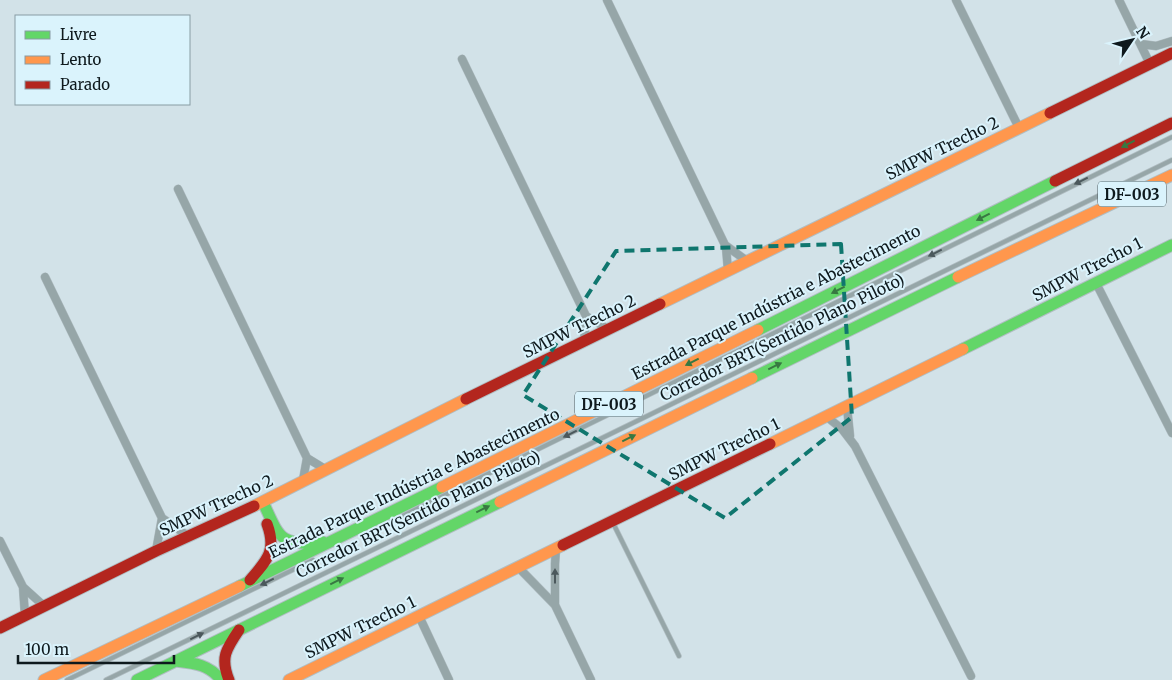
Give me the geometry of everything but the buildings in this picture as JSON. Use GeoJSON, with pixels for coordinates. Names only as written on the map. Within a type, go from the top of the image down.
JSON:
{"type":"FeatureCollection","features":[{"type":"Feature","properties":{"kind":"main road","name":"SMPW Trecho 2"},"geometry":{"type":"LineString","coordinates":[[0,628],[156,551],[259,504],[303,480],[608,329],[1172,53]]}},
{"type":"Feature","properties":{"kind":"main road","name":"Estrada Parque Indústria e Abastecimento"},"geometry":{"type":"LineString","coordinates":[[44,680],[335,541],[1172,123]]}},
{"type":"Feature","properties":{"kind":"main road","name":"DF-003"},"geometry":{"type":"LineString","coordinates":[[137,680],[1039,237],[1172,175]]}},
{"type":"Feature","properties":{"kind":"main road","name":"SMPW Trecho 1"},"geometry":{"type":"LineString","coordinates":[[289,680],[827,417],[1172,245]]}},
{"type":"Feature","properties":{"kind":"main road"},"geometry":{"type":"LineString","coordinates":[[259,504],[277,531],[287,542],[301,545],[335,541]]}},
{"type":"Feature","properties":{"kind":"main road"},"geometry":{"type":"LineString","coordinates":[[247,584],[269,555],[273,544],[259,504]]}},
{"type":"Feature","properties":{"kind":"main road"},"geometry":{"type":"LineString","coordinates":[[229,680],[222,661],[228,646],[240,628]]}},
{"type":"Feature","properties":{"kind":"main road"},"geometry":{"type":"LineString","coordinates":[[175,661],[194,663],[211,668],[221,680]]}},
{"type":"Feature","properties":{"kind":"street"},"geometry":{"type":"LineString","coordinates":[[607,0],[726,247],[728,270]]}},
{"type":"Feature","properties":{"kind":"street"},"geometry":{"type":"LineString","coordinates":[[956,0],[1019,128]]}},
{"type":"Feature","properties":{"kind":"street"},"geometry":{"type":"LineString","coordinates":[[1119,0],[1150,64]]}},
{"type":"Feature","properties":{"kind":"street"},"geometry":{"type":"LineString","coordinates":[[1141,44],[1156,46],[1172,41]]}},
{"type":"Feature","properties":{"kind":"street"},"geometry":{"type":"LineString","coordinates":[[462,59],[586,316],[584,341]]}},
{"type":"Feature","properties":{"kind":"street"},"geometry":{"type":"LineString","coordinates":[[178,189],[307,458],[325,469]]}},
{"type":"Feature","properties":{"kind":"street"},"geometry":{"type":"LineString","coordinates":[[726,247],[747,261]]}},
{"type":"Feature","properties":{"kind":"street"},"geometry":{"type":"LineString","coordinates":[[45,277],[162,518],[188,536]]}},
{"type":"Feature","properties":{"kind":"street"},"geometry":{"type":"LineString","coordinates":[[1096,283],[1172,433]]}},
{"type":"Feature","properties":{"kind":"street"},"geometry":{"type":"LineString","coordinates":[[586,316],[608,329]]}},
{"type":"Feature","properties":{"kind":"street"},"geometry":{"type":"LineString","coordinates":[[847,407],[847,424],[850,438],[971,676]]}},
{"type":"Feature","properties":{"kind":"street"},"geometry":{"type":"LineString","coordinates":[[827,417],[836,423],[850,438]]}},
{"type":"Feature","properties":{"kind":"street"},"geometry":{"type":"LineString","coordinates":[[303,480],[307,458]]}},
{"type":"Feature","properties":{"kind":"street"},"geometry":{"type":"LineString","coordinates":[[156,551],[162,518]]}},
{"type":"Feature","properties":{"kind":"street"},"geometry":{"type":"LineString","coordinates":[[0,541],[23,588],[25,616]]}},
{"type":"Feature","properties":{"kind":"street"},"geometry":{"type":"LineString","coordinates":[[555,605],[556,548]]}},
{"type":"Feature","properties":{"kind":"street"},"geometry":{"type":"LineString","coordinates":[[518,567],[555,605],[591,680]]}},
{"type":"Feature","properties":{"kind":"street"},"geometry":{"type":"LineString","coordinates":[[23,588],[44,606]]}},
{"type":"Feature","properties":{"kind":"street"},"geometry":{"type":"LineString","coordinates":[[419,616],[449,680]]}},
{"type":"Feature","properties":{"kind":"lane"},"geometry":{"type":"LineString","coordinates":[[375,529],[1172,137]]}},
{"type":"Feature","properties":{"kind":"lane","name":"Corredor BRT(Sentido Plano Piloto)"},"geometry":{"type":"LineString","coordinates":[[106,680],[1172,160]]}},
{"type":"Feature","properties":{"kind":"lane"},"geometry":{"type":"LineString","coordinates":[[612,521],[678,656]]}},
{"type":"Feature","properties":{"kind":"lane"},"geometry":{"type":"LineString","coordinates":[[66,680],[322,555]]}},
{"type":"Feature","properties":{"kind":"highlighted area"},"geometry":{"type":"Polygon","coordinates":[[[841,244],[852,417],[725,518],[523,395],[616,251],[841,244]]]}},
{"type":"Feature","properties":{"kind":"traffic: fast"},"geometry":{"type":"LineString","coordinates":[[758,330],[1055,181]]}},
{"type":"Feature","properties":{"kind":"traffic: fast"},"geometry":{"type":"LineString","coordinates":[[963,349],[1172,245]]}},
{"type":"Feature","properties":{"kind":"traffic: fast"},"geometry":{"type":"LineString","coordinates":[[752,378],[958,277]]}},
{"type":"Feature","properties":{"kind":"traffic: fast"},"geometry":{"type":"LineString","coordinates":[[240,586],[442,487]]}},
{"type":"Feature","properties":{"kind":"traffic: fast"},"geometry":{"type":"LineString","coordinates":[[263,502],[278,532],[283,537],[298,543],[323,542]]}},
{"type":"Feature","properties":{"kind":"traffic: fast"},"geometry":{"type":"LineString","coordinates":[[137,680],[500,502]]}},
{"type":"Feature","properties":{"kind":"traffic: fast"},"geometry":{"type":"LineString","coordinates":[[175,661],[206,667],[221,680]]}},
{"type":"Feature","properties":{"kind":"traffic: slow"},"geometry":{"type":"LineString","coordinates":[[660,304],[1050,113]]}},
{"type":"Feature","properties":{"kind":"traffic: slow"},"geometry":{"type":"LineString","coordinates":[[958,277],[1172,175]]}},
{"type":"Feature","properties":{"kind":"traffic: slow"},"geometry":{"type":"LineString","coordinates":[[442,487],[758,330]]}},
{"type":"Feature","properties":{"kind":"traffic: slow"},"geometry":{"type":"LineString","coordinates":[[770,444],[963,349]]}},
{"type":"Feature","properties":{"kind":"traffic: slow"},"geometry":{"type":"LineString","coordinates":[[500,502],[752,378]]}},
{"type":"Feature","properties":{"kind":"traffic: slow"},"geometry":{"type":"LineString","coordinates":[[254,506],[466,399]]}},
{"type":"Feature","properties":{"kind":"traffic: slow"},"geometry":{"type":"LineString","coordinates":[[289,680],[563,545]]}},
{"type":"Feature","properties":{"kind":"traffic: slow"},"geometry":{"type":"LineString","coordinates":[[44,680],[240,586]]}},
{"type":"Feature","properties":{"kind":"traffic: jam"},"geometry":{"type":"LineString","coordinates":[[1050,113],[1172,53]]}},
{"type":"Feature","properties":{"kind":"traffic: jam"},"geometry":{"type":"LineString","coordinates":[[1055,181],[1172,123]]}},
{"type":"Feature","properties":{"kind":"traffic: jam"},"geometry":{"type":"LineString","coordinates":[[466,399],[660,304]]}},
{"type":"Feature","properties":{"kind":"traffic: jam"},"geometry":{"type":"LineString","coordinates":[[563,545],[770,444]]}},
{"type":"Feature","properties":{"kind":"traffic: jam"},"geometry":{"type":"LineString","coordinates":[[0,628],[156,551],[254,506]]}},
{"type":"Feature","properties":{"kind":"traffic: jam"},"geometry":{"type":"LineString","coordinates":[[250,580],[269,555],[271,541],[267,524]]}},
{"type":"Feature","properties":{"kind":"traffic: jam"},"geometry":{"type":"LineString","coordinates":[[229,680],[225,666],[226,654],[239,630]]}}]}
